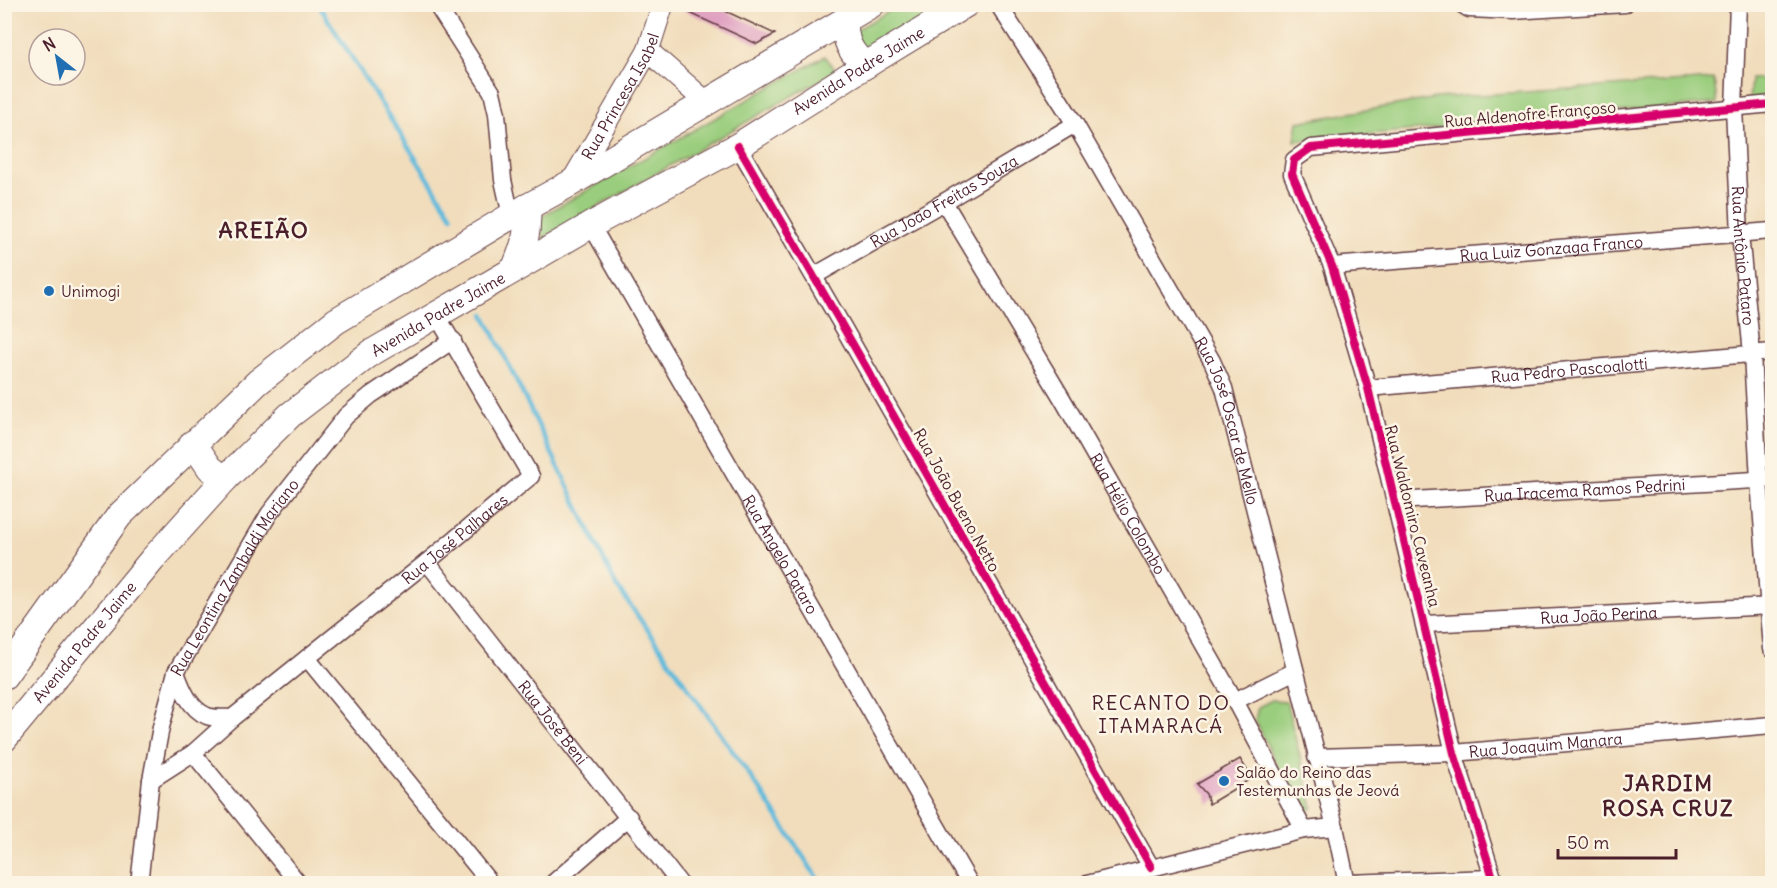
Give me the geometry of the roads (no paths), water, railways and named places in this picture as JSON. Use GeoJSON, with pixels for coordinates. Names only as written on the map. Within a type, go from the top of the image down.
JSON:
{"type":"FeatureCollection","features":[{"type":"Feature","properties":{"kind":"main road"},"geometry":{"type":"LineString","coordinates":[[4,676],[119,516],[258,382],[336,321],[872,4]]}},
{"type":"Feature","properties":{"kind":"main road","name":"Avenida Padre Jaime"},"geometry":{"type":"LineString","coordinates":[[4,739],[152,560],[225,479],[290,415],[371,353],[591,225],[738,147],[966,4]]}},
{"type":"Feature","properties":{"kind":"main road"},"geometry":{"type":"LineString","coordinates":[[845,21],[849,47],[866,65]]}},
{"type":"Feature","properties":{"kind":"main road"},"geometry":{"type":"LineString","coordinates":[[515,268],[528,231],[519,212]]}},
{"type":"Feature","properties":{"kind":"main road"},"geometry":{"type":"LineString","coordinates":[[193,443],[210,468],[225,479]]}},
{"type":"Feature","properties":{"kind":"street"},"geometry":{"type":"LineString","coordinates":[[436,4],[492,92],[497,114],[503,180],[519,212]]}},
{"type":"Feature","properties":{"kind":"street","name":"Rua Princesa Isabel"},"geometry":{"type":"LineString","coordinates":[[571,183],[648,51],[663,4]]}},
{"type":"Feature","properties":{"kind":"street","name":"Rua José Oscar de Mello"},"geometry":{"type":"LineString","coordinates":[[998,4],[1075,124],[1212,361],[1224,388],[1335,827],[1347,883]]}},
{"type":"Feature","properties":{"kind":"street"},"geometry":{"type":"LineString","coordinates":[[1461,4],[1469,9],[1513,10],[1625,4]]}},
{"type":"Feature","properties":{"kind":"street","name":"Rua Antônio Pataro"},"geometry":{"type":"LineString","coordinates":[[1738,4],[1734,108],[1740,234],[1766,479],[1773,649]]}},
{"type":"Feature","properties":{"kind":"street"},"geometry":{"type":"LineString","coordinates":[[648,51],[706,102]]}},
{"type":"Feature","properties":{"kind":"street","name":"Rua Aldenofre Françoso"},"geometry":{"type":"LineString","coordinates":[[1294,160],[1311,148],[1773,104]]}},
{"type":"Feature","properties":{"kind":"street","name":"Rua João Freitas Souza"},"geometry":{"type":"LineString","coordinates":[[814,276],[1075,124]]}},
{"type":"Feature","properties":{"kind":"street","name":"Rua João Bueno Netto"},"geometry":{"type":"LineString","coordinates":[[738,147],[1151,867]]}},
{"type":"Feature","properties":{"kind":"street","name":"Rua Waldomiro Caveanha"},"geometry":{"type":"LineString","coordinates":[[1294,160],[1292,174],[1332,266],[1368,388],[1454,753],[1494,881]]}},
{"type":"Feature","properties":{"kind":"street","name":"Rua Hélio Colombo"},"geometry":{"type":"LineString","coordinates":[[944,202],[1063,400],[1235,701],[1304,830]]}},
{"type":"Feature","properties":{"kind":"street","name":"Rua Angelo Pataro"},"geometry":{"type":"LineString","coordinates":[[591,225],[970,884]]}},
{"type":"Feature","properties":{"kind":"street","name":"Rua Luiz Gonzaga Franco"},"geometry":{"type":"LineString","coordinates":[[1332,266],[1773,231]]}},
{"type":"Feature","properties":{"kind":"street","name":"Rua José Palhares"},"geometry":{"type":"LineString","coordinates":[[151,780],[193,753],[232,718],[531,476],[436,314]]}},
{"type":"Feature","properties":{"kind":"street","name":"Rua Leontina Zambaldi Mariano"},"geometry":{"type":"LineString","coordinates":[[139,884],[151,780],[161,727],[176,672],[269,514],[346,416],[371,395],[453,340]]}},
{"type":"Feature","properties":{"kind":"street","name":"Rua Pedro Pascoalotti"},"geometry":{"type":"LineString","coordinates":[[1368,388],[1773,352]]}},
{"type":"Feature","properties":{"kind":"street","name":"Rua Iracema Ramos Pedrini"},"geometry":{"type":"LineString","coordinates":[[1396,501],[1766,479]]}},
{"type":"Feature","properties":{"kind":"street","name":"Rua José Beni"},"geometry":{"type":"LineString","coordinates":[[427,562],[680,884]]}},
{"type":"Feature","properties":{"kind":"street","name":"Rua João Perina"},"geometry":{"type":"LineString","coordinates":[[1425,624],[1770,606]]}},
{"type":"Feature","properties":{"kind":"street"},"geometry":{"type":"LineString","coordinates":[[307,658],[490,884]]}},
{"type":"Feature","properties":{"kind":"street"},"geometry":{"type":"LineString","coordinates":[[1235,701],[1295,671]]}},
{"type":"Feature","properties":{"kind":"street"},"geometry":{"type":"LineString","coordinates":[[176,672],[189,701],[199,711],[209,717],[232,718]]}},
{"type":"Feature","properties":{"kind":"street","name":"Rua Joaquim Manara"},"geometry":{"type":"LineString","coordinates":[[1316,757],[1454,753],[1773,725]]}},
{"type":"Feature","properties":{"kind":"street"},"geometry":{"type":"LineString","coordinates":[[193,753],[299,884]]}},
{"type":"Feature","properties":{"kind":"street"},"geometry":{"type":"LineString","coordinates":[[552,884],[629,817]]}},
{"type":"Feature","properties":{"kind":"street"},"geometry":{"type":"LineString","coordinates":[[1087,884],[1304,830],[1335,827]]}},
{"type":"Feature","properties":{"kind":"street"},"geometry":{"type":"LineString","coordinates":[[1347,883],[1494,881]]}},
{"type":"Feature","properties":{"kind":"waterway"},"geometry":{"type":"LineString","coordinates":[[318,4],[452,216]]}},
{"type":"Feature","properties":{"kind":"waterway"},"geometry":{"type":"LineString","coordinates":[[484,314],[616,585],[762,793],[821,884]]}},
{"type":"Feature","properties":{"kind":"place","name":"Unimogi"},"geometry":{"type":"Point","coordinates":[49,291]}},
{"type":"Feature","properties":{"kind":"place","name":"Salão do Reino das Testemunhas de Jeová"},"geometry":{"type":"Point","coordinates":[1224,781]}},
{"type":"Feature","properties":{"kind":"district","name":"AREIÃO"},"geometry":{"type":"Point","coordinates":[264,230]}},
{"type":"Feature","properties":{"kind":"district","name":"RECANTO DO ITAMARACÁ"},"geometry":{"type":"Point","coordinates":[1161,714]}},
{"type":"Feature","properties":{"kind":"district","name":"JARDIM ROSA CRUZ"},"geometry":{"type":"Point","coordinates":[1668,796]}}]}
